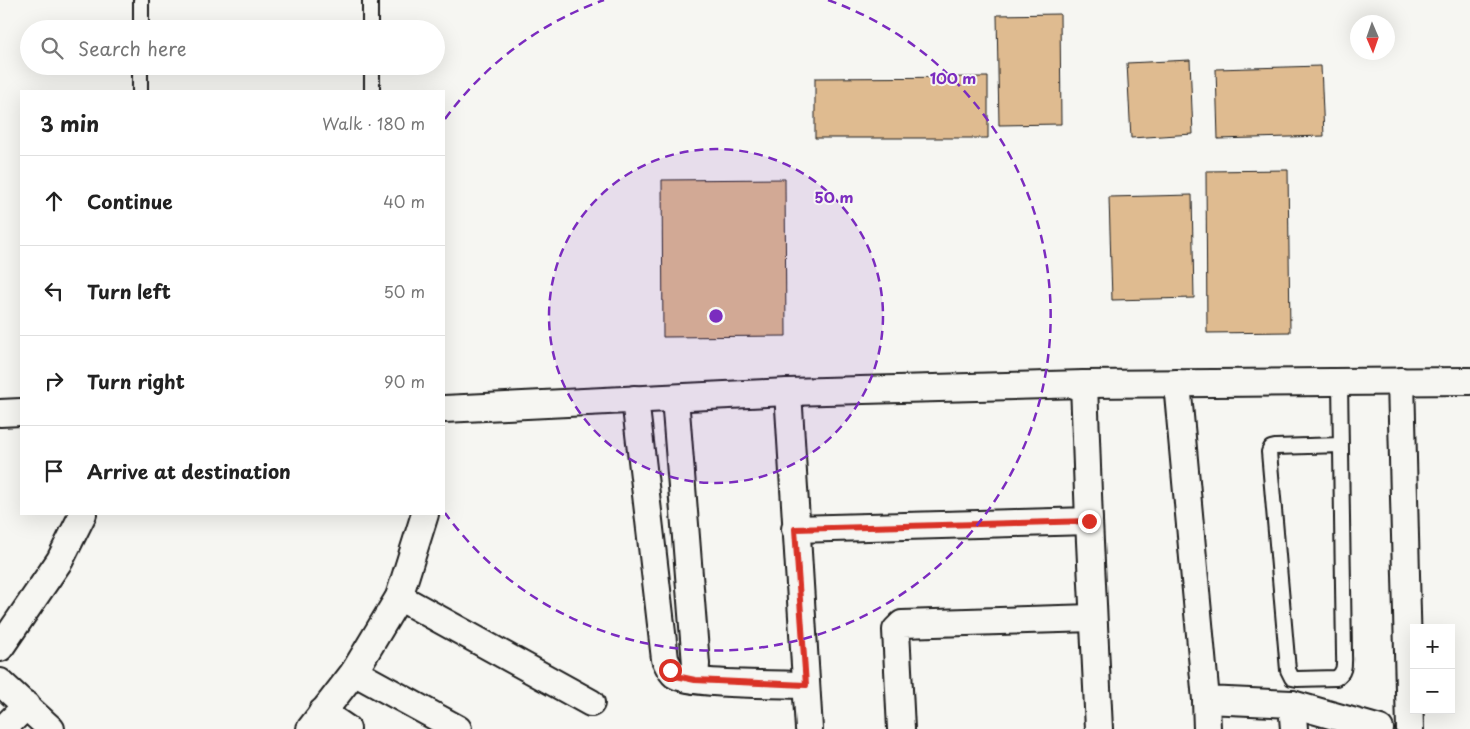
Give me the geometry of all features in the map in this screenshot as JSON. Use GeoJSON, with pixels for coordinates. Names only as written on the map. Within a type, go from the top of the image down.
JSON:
{"type":"FeatureCollection","features":[{"type":"Feature","properties":{"kind":"street"},"geometry":{"type":"LineString","coordinates":[[1401,381],[1410,729]]}},
{"type":"Feature","properties":{"kind":"street"},"geometry":{"type":"LineString","coordinates":[[445,413],[788,392],[1084,384],[1470,381]]}},
{"type":"Feature","properties":{"kind":"street"},"geometry":{"type":"LineString","coordinates":[[1176,383],[1206,700],[1207,729]]}},
{"type":"Feature","properties":{"kind":"street"},"geometry":{"type":"LineString","coordinates":[[1084,384],[1099,729]]}},
{"type":"Feature","properties":{"kind":"street"},"geometry":{"type":"LineString","coordinates":[[788,392],[795,529],[809,729]]}},
{"type":"Feature","properties":{"kind":"street"},"geometry":{"type":"LineString","coordinates":[[676,398],[696,664],[695,680]]}},
{"type":"Feature","properties":{"kind":"street"},"geometry":{"type":"LineString","coordinates":[[635,400],[665,659],[670,670],[676,676],[695,680],[806,685]]}},
{"type":"Feature","properties":{"kind":"street"},"geometry":{"type":"LineString","coordinates":[[0,413],[20,412]]}},
{"type":"Feature","properties":{"kind":"street"},"geometry":{"type":"LineString","coordinates":[[0,648],[60,560],[82,515]]}},
{"type":"Feature","properties":{"kind":"street"},"geometry":{"type":"LineString","coordinates":[[347,729],[316,720],[354,672],[399,597],[425,515]]}},
{"type":"Feature","properties":{"kind":"street"},"geometry":{"type":"LineString","coordinates":[[795,529],[1089,521]]}},
{"type":"Feature","properties":{"kind":"street"},"geometry":{"type":"LineString","coordinates":[[399,597],[591,703]]}},
{"type":"Feature","properties":{"kind":"street"},"geometry":{"type":"LineString","coordinates":[[901,729],[896,630],[898,626],[912,623],[1094,618]]}},
{"type":"Feature","properties":{"kind":"street"},"geometry":{"type":"LineString","coordinates":[[354,672],[458,729]]}},
{"type":"Feature","properties":{"kind":"street"},"geometry":{"type":"LineString","coordinates":[[0,682],[51,729]]}},
{"type":"Feature","properties":{"kind":"street"},"geometry":{"type":"LineString","coordinates":[[1206,700],[1380,729]]}},
{"type":"Feature","properties":{"kind":"street"},"geometry":{"type":"LineString","coordinates":[[3,729],[27,705]]}},
{"type":"Feature","properties":{"kind":"lane"},"geometry":{"type":"LineString","coordinates":[[140,20],[141,0]]}},
{"type":"Feature","properties":{"kind":"lane"},"geometry":{"type":"LineString","coordinates":[[370,0],[370,20]]}},
{"type":"Feature","properties":{"kind":"lane"},"geometry":{"type":"LineString","coordinates":[[140,75],[140,90]]}},
{"type":"Feature","properties":{"kind":"lane"},"geometry":{"type":"LineString","coordinates":[[372,75],[372,90]]}},
{"type":"Feature","properties":{"kind":"lane"},"geometry":{"type":"LineString","coordinates":[[1340,382],[1341,445],[1344,668],[1341,675],[1336,678],[1297,679],[1292,678],[1288,670],[1269,452],[1271,448],[1275,447],[1341,445]]}},
{"type":"Feature","properties":{"kind":"building"},"geometry":{"type":"Polygon","coordinates":[[[1060,14],[1061,124],[999,125],[997,15],[1060,14]]]}},
{"type":"Feature","properties":{"kind":"building"},"geometry":{"type":"Polygon","coordinates":[[[1190,60],[1193,134],[1131,138],[1127,63],[1190,60]]]}},
{"type":"Feature","properties":{"kind":"building"},"geometry":{"type":"Polygon","coordinates":[[[1321,66],[1324,136],[1218,139],[1216,69],[1321,66]]]}},
{"type":"Feature","properties":{"kind":"building"},"geometry":{"type":"Polygon","coordinates":[[[988,77],[988,138],[815,138],[815,78],[988,77]]]}},
{"type":"Feature","properties":{"kind":"building"},"geometry":{"type":"Polygon","coordinates":[[[1288,170],[1290,332],[1207,333],[1206,171],[1288,170]]]}},
{"type":"Feature","properties":{"kind":"building"},"geometry":{"type":"Polygon","coordinates":[[[785,179],[786,336],[663,337],[662,180],[785,179]]]}},
{"type":"Feature","properties":{"kind":"building"},"geometry":{"type":"Polygon","coordinates":[[[1192,195],[1194,298],[1112,300],[1109,197],[1192,195]]]}},
{"type":"Feature","properties":{"kind":"route"},"geometry":{"type":"LineString","coordinates":[[670,670],[676,676],[688,680],[806,685],[795,529],[1089,521]]}}]}
